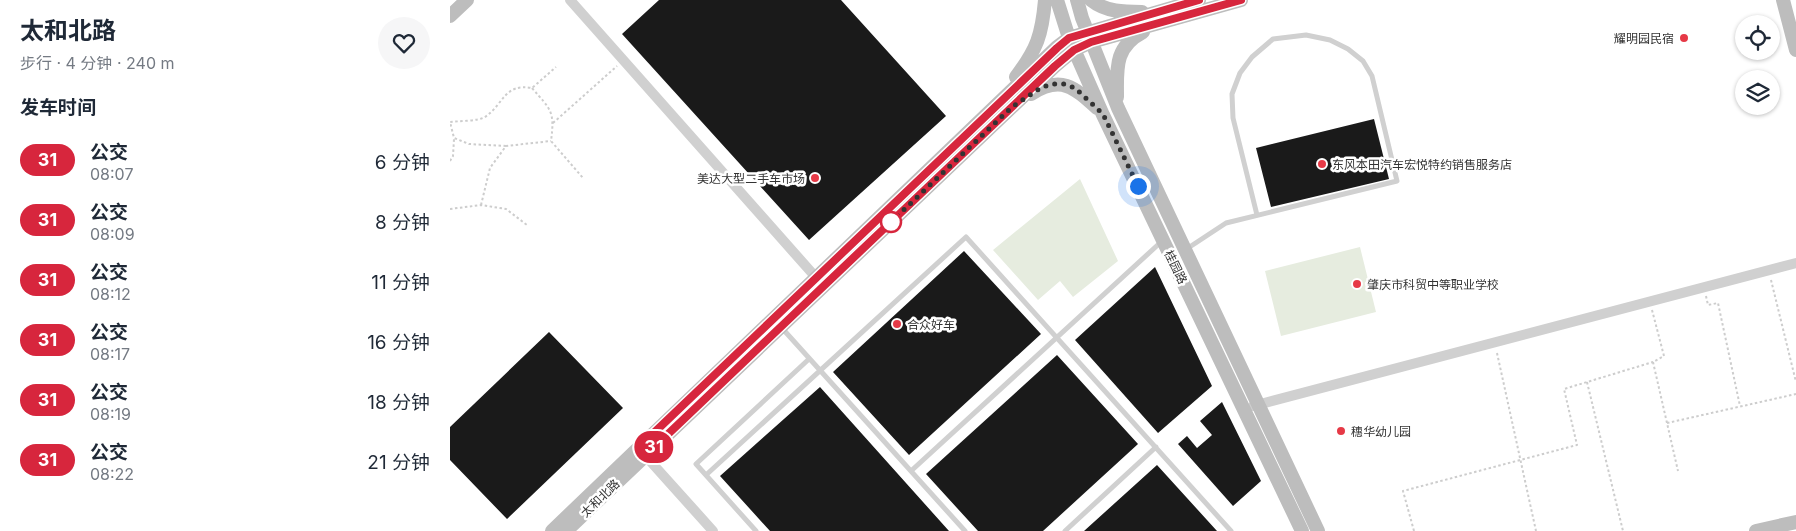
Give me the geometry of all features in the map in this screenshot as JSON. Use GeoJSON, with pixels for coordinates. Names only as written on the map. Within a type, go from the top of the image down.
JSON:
{"type":"FeatureCollection","features":[{"type":"Feature","properties":{"kind":"main road"},"geometry":{"type":"LineString","coordinates":[[450,16],[466,0]]}},
{"type":"Feature","properties":{"kind":"main road"},"geometry":{"type":"LineString","coordinates":[[1012,89],[1016,77],[1033,53],[1039,38],[1044,16],[1045,0]]}},
{"type":"Feature","properties":{"kind":"main road","name":"桂园路"},"geometry":{"type":"LineString","coordinates":[[1057,0],[1071,44],[1103,114],[1302,531]]}},
{"type":"Feature","properties":{"kind":"main road"},"geometry":{"type":"LineString","coordinates":[[1077,0],[1118,108],[1318,531]]}},
{"type":"Feature","properties":{"kind":"main road"},"geometry":{"type":"LineString","coordinates":[[1091,0],[1098,6],[1117,12],[1160,17]]}},
{"type":"Feature","properties":{"kind":"main road","name":"太和北路"},"geometry":{"type":"LineString","coordinates":[[1160,17],[1199,0]]}},
{"type":"Feature","properties":{"kind":"main road","name":"太和北路"},"geometry":{"type":"LineString","coordinates":[[552,531],[641,452],[819,282],[1012,89],[1057,48],[1160,17],[1241,0]]}},
{"type":"Feature","properties":{"kind":"main road"},"geometry":{"type":"LineString","coordinates":[[1783,0],[1796,50]]}},
{"type":"Feature","properties":{"kind":"main road"},"geometry":{"type":"LineString","coordinates":[[1118,108],[1117,70],[1121,52],[1133,37],[1160,17]]}},
{"type":"Feature","properties":{"kind":"main road","name":"太和北路"},"geometry":{"type":"LineString","coordinates":[[819,282],[1012,107],[1071,44]]}},
{"type":"Feature","properties":{"kind":"main road"},"geometry":{"type":"LineString","coordinates":[[1012,107],[1042,87],[1064,84],[1075,88],[1103,114]]}},
{"type":"Feature","properties":{"kind":"main road","name":"太和北路"},"geometry":{"type":"LineString","coordinates":[[566,531],[641,452]]}},
{"type":"Feature","properties":{"kind":"main road"},"geometry":{"type":"LineString","coordinates":[[1756,531],[1796,522]]}},
{"type":"Feature","properties":{"kind":"street"},"geometry":{"type":"LineString","coordinates":[[570,0],[819,282]]}},
{"type":"Feature","properties":{"kind":"street"},"geometry":{"type":"LineString","coordinates":[[1244,408],[1796,263]]}},
{"type":"Feature","properties":{"kind":"street"},"geometry":{"type":"LineString","coordinates":[[641,452],[713,531]]}},
{"type":"Feature","properties":{"kind":"lane"},"geometry":{"type":"LineString","coordinates":[[1185,250],[1226,223],[1398,181],[1372,76],[1363,61],[1348,49],[1330,40],[1306,34],[1273,39],[1252,57],[1240,73],[1232,94],[1233,118],[1257,215]]}},
{"type":"Feature","properties":{"kind":"lane"},"geometry":{"type":"LineString","coordinates":[[706,475],[966,237],[1231,531]]}},
{"type":"Feature","properties":{"kind":"lane"},"geometry":{"type":"LineString","coordinates":[[911,471],[1164,240]]}},
{"type":"Feature","properties":{"kind":"lane"},"geometry":{"type":"LineString","coordinates":[[776,323],[965,531]]}},
{"type":"Feature","properties":{"kind":"lane"},"geometry":{"type":"LineString","coordinates":[[756,531],[696,464],[809,358]]}},
{"type":"Feature","properties":{"kind":"lane"},"geometry":{"type":"LineString","coordinates":[[1065,531],[1156,447]]}},
{"type":"Feature","properties":{"kind":"path"},"geometry":{"type":"LineString","coordinates":[[553,123],[623,60]]}},
{"type":"Feature","properties":{"kind":"path"},"geometry":{"type":"LineString","coordinates":[[532,88],[556,67]]}},
{"type":"Feature","properties":{"kind":"path"},"geometry":{"type":"LineString","coordinates":[[450,161],[454,138],[450,122],[484,118],[510,90],[522,86],[532,88],[551,110],[553,123],[551,141],[583,178]]}},
{"type":"Feature","properties":{"kind":"path"},"geometry":{"type":"LineString","coordinates":[[454,138],[469,144],[506,146],[551,141]]}},
{"type":"Feature","properties":{"kind":"path"},"geometry":{"type":"LineString","coordinates":[[481,205],[490,168],[506,146]]}},
{"type":"Feature","properties":{"kind":"path"},"geometry":{"type":"LineString","coordinates":[[450,209],[481,205],[506,210],[527,225]]}},
{"type":"Feature","properties":{"kind":"path"},"geometry":{"type":"LineString","coordinates":[[1769,270],[1796,382]]}},
{"type":"Feature","properties":{"kind":"path"},"geometry":{"type":"LineString","coordinates":[[1705,287],[1708,305],[1718,303],[1740,406]]}},
{"type":"Feature","properties":{"kind":"path"},"geometry":{"type":"LineString","coordinates":[[1414,531],[1403,491],[1577,445],[1564,389],[1653,362],[1664,356],[1650,302]]}},
{"type":"Feature","properties":{"kind":"path"},"geometry":{"type":"LineString","coordinates":[[1495,343],[1536,531]]}},
{"type":"Feature","properties":{"kind":"path"},"geometry":{"type":"LineString","coordinates":[[1653,362],[1678,471]]}},
{"type":"Feature","properties":{"kind":"path"},"geometry":{"type":"LineString","coordinates":[[1587,382],[1623,531]]}},
{"type":"Feature","properties":{"kind":"path"},"geometry":{"type":"LineString","coordinates":[[1667,423],[1796,394]]}},
{"type":"Feature","properties":{"kind":"shaded area"},"geometry":{"type":"Polygon","coordinates":[[[1080,179],[1118,261],[1073,297],[1060,281],[1038,300],[993,250],[1080,179]]]}},
{"type":"Feature","properties":{"kind":"shaded area"},"geometry":{"type":"Polygon","coordinates":[[[1360,247],[1376,312],[1281,336],[1265,271],[1360,247]]]}},
{"type":"Feature","properties":{"kind":"building","name":"美达大型二手车市场"},"geometry":{"type":"Polygon","coordinates":[[[659,0],[841,0],[946,116],[809,240],[622,34],[659,0]]]}},
{"type":"Feature","properties":{"kind":"building","name":"东风本田汽车宏悦特约销售服务店"},"geometry":{"type":"Polygon","coordinates":[[[1374,119],[1389,179],[1271,207],[1256,148],[1374,119]]]}},
{"type":"Feature","properties":{"kind":"building"},"geometry":{"type":"Polygon","coordinates":[[[964,251],[1041,334],[909,455],[833,372],[964,251]]]}},
{"type":"Feature","properties":{"kind":"building"},"geometry":{"type":"Polygon","coordinates":[[[1155,267],[1212,386],[1158,433],[1075,340],[1155,267]]]}},
{"type":"Feature","properties":{"kind":"building"},"geometry":{"type":"Polygon","coordinates":[[[549,332],[623,408],[507,519],[450,460],[450,427],[549,332]]]}},
{"type":"Feature","properties":{"kind":"building"},"geometry":{"type":"Polygon","coordinates":[[[1057,355],[1138,444],[1043,531],[978,531],[926,474],[1057,355]]]}},
{"type":"Feature","properties":{"kind":"building"},"geometry":{"type":"Polygon","coordinates":[[[820,387],[949,531],[770,531],[720,476],[820,387]]]}},
{"type":"Feature","properties":{"kind":"building"},"geometry":{"type":"Polygon","coordinates":[[[1222,402],[1261,481],[1233,506],[1178,444],[1187,436],[1197,448],[1212,435],[1200,421],[1222,402]]]}},
{"type":"Feature","properties":{"kind":"building"},"geometry":{"type":"Polygon","coordinates":[[[1157,465],[1217,531],[1084,531],[1157,465]]]}},
{"type":"Feature","properties":{"kind":"bus line","name":"31"},"geometry":{"type":"LineString","coordinates":[[1199,0],[1069,38],[984,116],[638,448],[645,456],[1060,61],[1074,50],[1091,42],[1241,0]]}},
{"type":"Feature","properties":{"kind":"place","name":"耀明园民宿"},"geometry":{"type":"Point","coordinates":[1684,38]}},
{"type":"Feature","properties":{"kind":"place","name":"东风本田汽车宏悦特约销售服务店"},"geometry":{"type":"Point","coordinates":[1322,164]}},
{"type":"Feature","properties":{"kind":"place","name":"美达大型二手车市场"},"geometry":{"type":"Point","coordinates":[815,178]}},
{"type":"Feature","properties":{"kind":"place","name":"肇庆市科贸中等职业学校"},"geometry":{"type":"Point","coordinates":[1357,284]}},
{"type":"Feature","properties":{"kind":"place","name":"合众好车"},"geometry":{"type":"Point","coordinates":[897,324]}},
{"type":"Feature","properties":{"kind":"place","name":"穗华幼儿园"},"geometry":{"type":"Point","coordinates":[1341,431]}},
{"type":"Feature","properties":{"kind":"route"},"geometry":{"type":"LineString","coordinates":[[891,222],[1012,107],[1042,87],[1055,84],[1064,84],[1075,88],[1103,114],[1138,186]]}}]}
